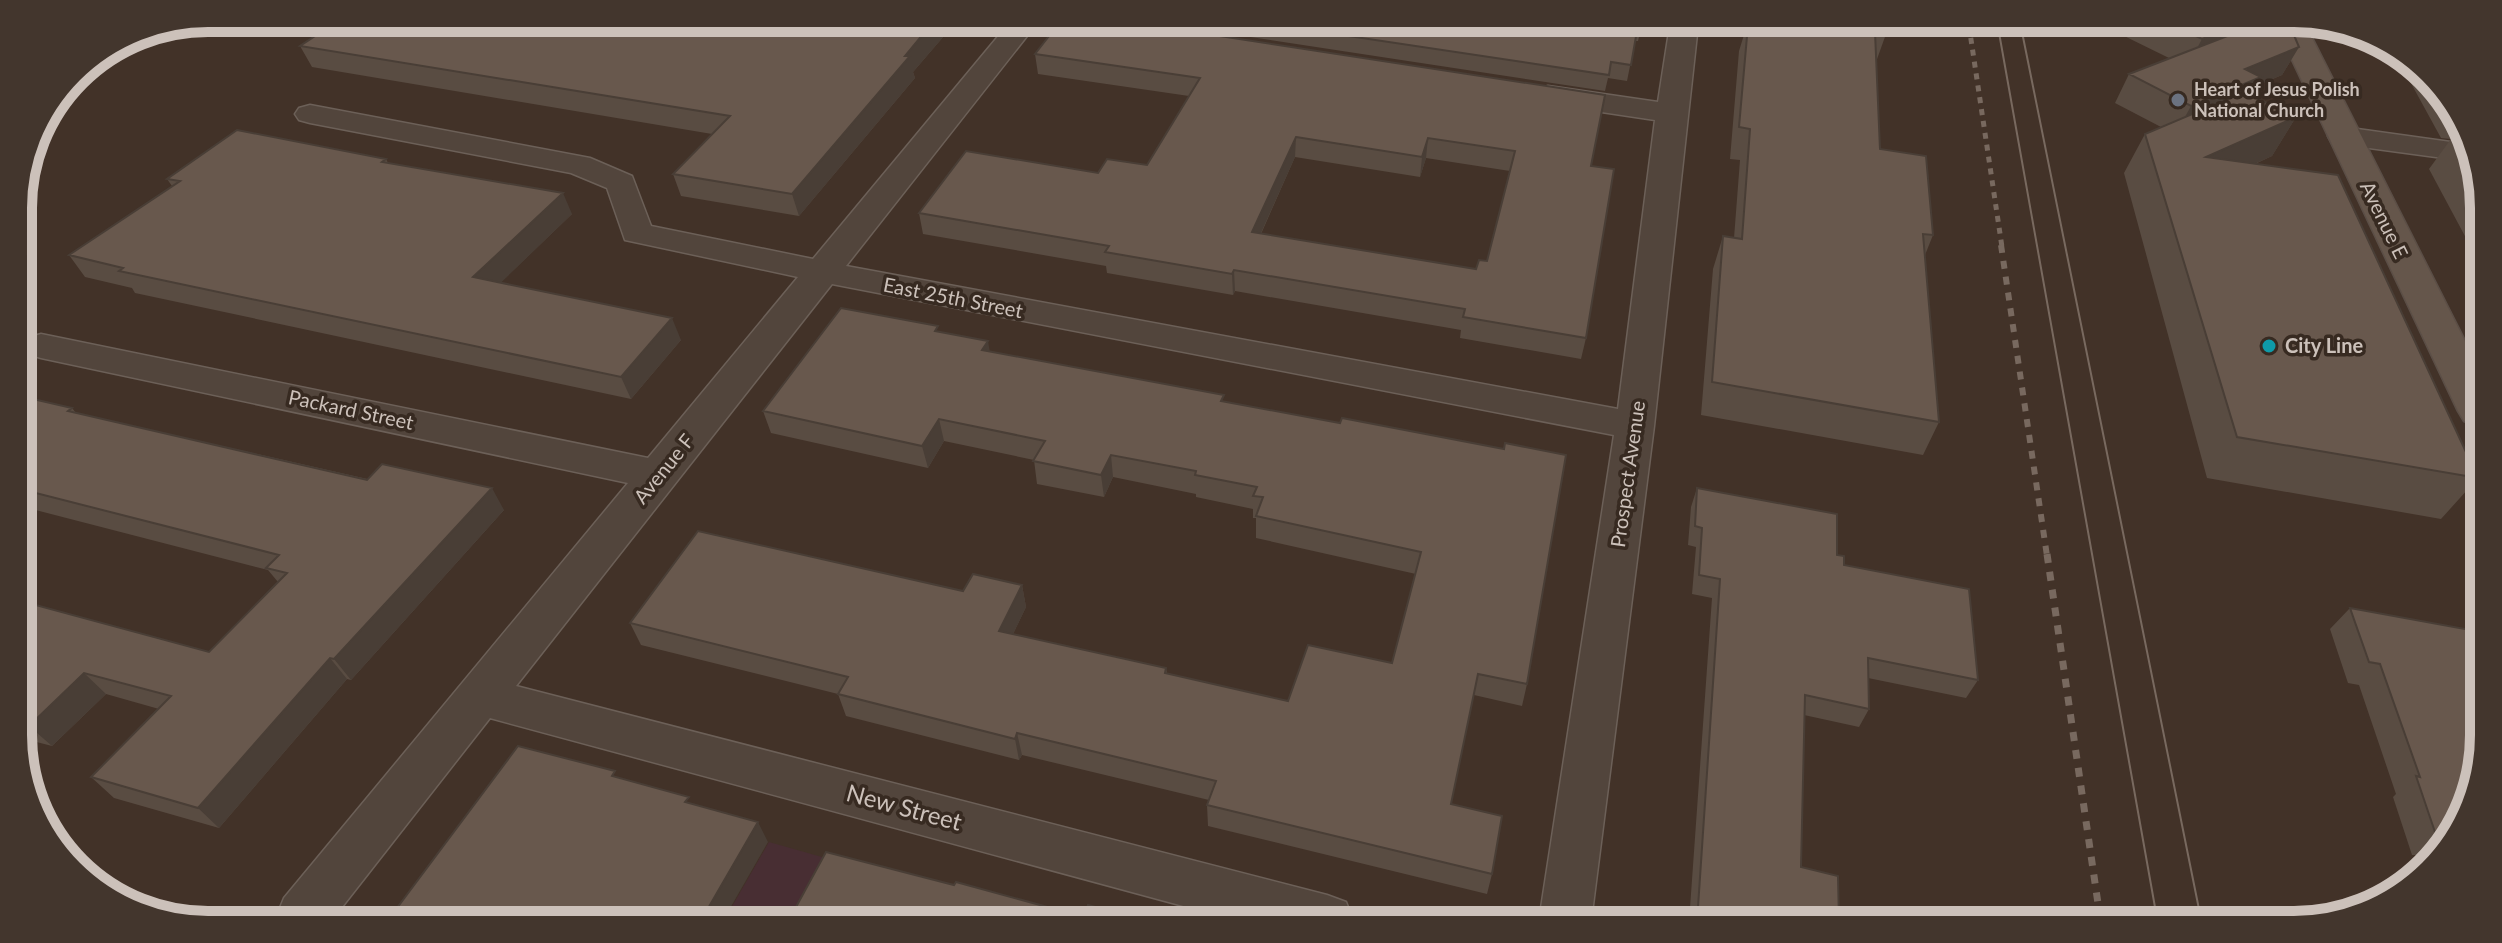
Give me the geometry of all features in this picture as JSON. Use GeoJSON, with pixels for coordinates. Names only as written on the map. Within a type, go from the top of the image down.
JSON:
{"type":"FeatureCollection","features":[{"type":"Feature","properties":{"kind":"main road","name":"Avenue E"},"geometry":{"type":"LineString","coordinates":[[2294,32],[2470,393]]}},
{"type":"Feature","properties":{"kind":"street","name":"Avenue F"},"geometry":{"type":"LineString","coordinates":[[306,911],[1016,32]]}},
{"type":"Feature","properties":{"kind":"street","name":"Prospect Avenue"},"geometry":{"type":"LineString","coordinates":[[1566,911],[1635,426],[1683,32]]}},
{"type":"Feature","properties":{"kind":"street"},"geometry":{"type":"LineString","coordinates":[[1524,91],[1671,113]]}},
{"type":"Feature","properties":{"kind":"street","name":"East 25th Street"},"geometry":{"type":"LineString","coordinates":[[310,114],[579,165],[621,183],[637,233],[824,272],[1635,426]]}},
{"type":"Feature","properties":{"kind":"street"},"geometry":{"type":"LineString","coordinates":[[2343,136],[2461,153]]}},
{"type":"Feature","properties":{"kind":"street","name":"Packard Street"},"geometry":{"type":"LineString","coordinates":[[41,346],[660,475]]}},
{"type":"Feature","properties":{"kind":"street","name":"New Street"},"geometry":{"type":"LineString","coordinates":[[480,696],[1293,911]]}},
{"type":"Feature","properties":{"kind":"shaded area"},"geometry":{"type":"Polygon","coordinates":[[[769,842],[836,861],[809,911],[729,911],[769,842]]]}},
{"type":"Feature","properties":{"kind":"building"},"geometry":{"type":"Polygon","coordinates":[[[321,32],[925,32],[905,56],[910,56],[792,194],[673,174],[730,116],[300,46],[321,32]]]}},
{"type":"Feature","properties":{"kind":"building"},"geometry":{"type":"Polygon","coordinates":[[[1052,32],[1193,32],[1605,95],[1591,166],[1614,169],[1586,338],[1463,317],[1465,309],[1105,252],[1109,246],[919,213],[966,151],[1098,173],[1107,159],[1147,165],[1200,78],[1035,54],[1052,32]],[[1296,137],[1252,232],[1476,269],[1479,260],[1487,261],[1515,151],[1428,138],[1422,157],[1296,137]]]}},
{"type":"Feature","properties":{"kind":"building"},"geometry":{"type":"Polygon","coordinates":[[[1321,32],[1637,32],[1631,65],[1611,62],[1609,75],[1321,32]]]}},
{"type":"Feature","properties":{"kind":"building"},"geometry":{"type":"Polygon","coordinates":[[[1747,32],[1875,32],[1880,149],[1926,156],[1933,235],[1923,234],[1939,422],[1712,382],[1723,236],[1742,239],[1750,129],[1739,127],[1747,32]]]}},
{"type":"Feature","properties":{"kind":"building"},"geometry":{"type":"Polygon","coordinates":[[[2187,32],[2220,32],[2202,39],[2187,32]]]}},
{"type":"Feature","properties":{"kind":"building"},"geometry":{"type":"Polygon","coordinates":[[[2238,32],[2293,32],[2299,47],[2245,69],[2261,77],[2191,106],[2129,74],[2238,32]]]}},
{"type":"Feature","properties":{"kind":"building","name":"City Line"},"geometry":{"type":"Polygon","coordinates":[[[2244,92],[2296,117],[2206,157],[2338,175],[2470,461],[2470,477],[2237,437],[2145,134],[2244,92]]]}},
{"type":"Feature","properties":{"kind":"building"},"geometry":{"type":"Polygon","coordinates":[[[237,130],[386,159],[382,162],[563,193],[473,277],[672,318],[621,377],[119,271],[123,268],[69,255],[180,181],[167,179],[237,130]]]}},
{"type":"Feature","properties":{"kind":"building"},"geometry":{"type":"Polygon","coordinates":[[[841,308],[938,326],[935,331],[988,341],[982,350],[1224,395],[1221,401],[1340,423],[1342,418],[1504,449],[1505,443],[1566,455],[1527,684],[1478,674],[1451,804],[1502,816],[1492,874],[1207,805],[1216,781],[1017,733],[1015,739],[838,694],[848,677],[630,623],[698,531],[963,591],[973,574],[1022,585],[999,631],[1166,668],[1165,673],[1288,701],[1308,645],[1392,663],[1421,552],[1256,516],[1263,497],[1253,496],[1257,487],[1195,475],[1196,471],[1111,455],[1101,475],[1033,461],[1045,441],[939,419],[922,446],[763,411],[841,308]]]}},
{"type":"Feature","properties":{"kind":"building"},"geometry":{"type":"Polygon","coordinates":[[[32,399],[72,408],[68,411],[367,480],[382,464],[492,488],[334,659],[330,658],[198,808],[91,777],[171,696],[84,673],[32,723],[32,604],[209,652],[287,573],[266,568],[279,555],[32,492],[32,399]]]}},
{"type":"Feature","properties":{"kind":"building"},"geometry":{"type":"Polygon","coordinates":[[[1697,488],[1837,514],[1837,555],[1844,556],[1844,565],[1969,589],[1978,680],[1868,658],[1869,709],[1805,695],[1801,867],[1838,876],[1839,911],[1698,911],[1720,579],[1699,575],[1702,528],[1695,526],[1697,488]]]}},
{"type":"Feature","properties":{"kind":"building"},"geometry":{"type":"Polygon","coordinates":[[[2350,608],[2470,630],[2470,747],[2467,769],[2457,802],[2438,836],[2380,664],[2369,662],[2350,608]]]}},
{"type":"Feature","properties":{"kind":"building"},"geometry":{"type":"Polygon","coordinates":[[[518,746],[615,771],[612,776],[689,797],[685,802],[758,822],[706,911],[395,911],[518,746]]]}},
{"type":"Feature","properties":{"kind":"building"},"geometry":{"type":"Polygon","coordinates":[[[826,852],[954,885],[956,882],[1062,911],[794,911],[826,852]]]}},
{"type":"Feature","properties":{"kind":"building"},"geometry":{"type":"Polygon","coordinates":[[[1088,905],[1110,911],[1086,911],[1088,905]]]}},
{"type":"Feature","properties":{"kind":"tram line"},"geometry":{"type":"LineString","coordinates":[[1999,32],[2156,911]]}},
{"type":"Feature","properties":{"kind":"tram line"},"geometry":{"type":"LineString","coordinates":[[2022,32],[2199,911]]}},
{"type":"Feature","properties":{"kind":"railway"},"geometry":{"type":"LineString","coordinates":[[1970,32],[2002,247]]}},
{"type":"Feature","properties":{"kind":"railway"},"geometry":{"type":"LineString","coordinates":[[2001,245],[2047,556]]}},
{"type":"Feature","properties":{"kind":"railway"},"geometry":{"type":"LineString","coordinates":[[2047,554],[2099,911]]}},
{"type":"Feature","properties":{"kind":"place","name":"Heart of Jesus Polish National Church"},"geometry":{"type":"Point","coordinates":[2178,100]}},
{"type":"Feature","properties":{"kind":"place","name":"City Line"},"geometry":{"type":"Point","coordinates":[2269,346]}}]}
